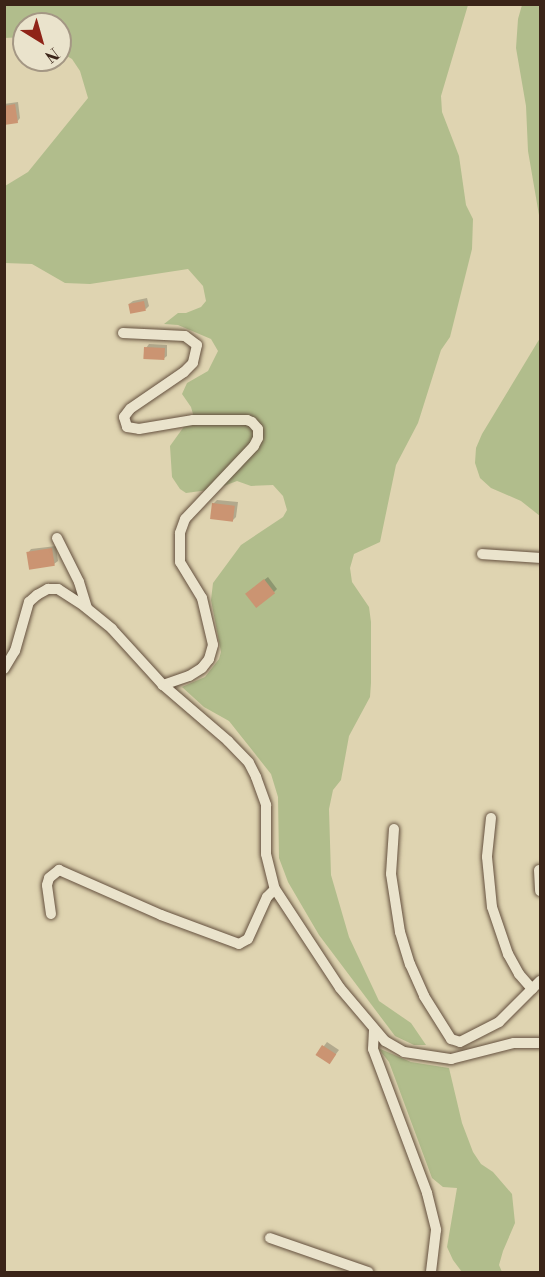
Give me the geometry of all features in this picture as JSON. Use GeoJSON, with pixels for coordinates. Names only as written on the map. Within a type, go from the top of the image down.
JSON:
{"type":"FeatureCollection","features":[{"type":"Feature","properties":{"kind":"street"},"geometry":{"type":"LineString","coordinates":[[123,333],[185,336],[197,345],[193,363],[184,372],[130,409],[124,417],[127,427],[139,429],[193,420],[247,420],[258,429],[258,438],[254,446],[185,519],[180,533],[180,562],[202,598],[213,645],[209,658],[202,668],[189,676],[164,685]]}},
{"type":"Feature","properties":{"kind":"street"},"geometry":{"type":"LineString","coordinates":[[57,538],[79,582],[87,608]]}},
{"type":"Feature","properties":{"kind":"street"},"geometry":{"type":"LineString","coordinates":[[482,554],[540,558]]}},
{"type":"Feature","properties":{"kind":"street"},"geometry":{"type":"LineString","coordinates":[[4,669],[15,651],[29,602],[37,595],[48,589],[58,589],[87,608],[125,641],[164,685],[240,752],[256,777],[266,806],[266,854],[274,889],[340,987],[385,1041],[404,1052],[451,1059],[514,1043],[540,1042]]}},
{"type":"Feature","properties":{"kind":"street"},"geometry":{"type":"LineString","coordinates":[[394,830],[391,874],[394,902],[410,964],[424,996],[451,1039],[460,1042],[476,1036],[504,1018],[536,985],[519,974],[507,954],[492,907],[487,857],[491,818]]}},
{"type":"Feature","properties":{"kind":"street"},"geometry":{"type":"LineString","coordinates":[[51,914],[47,885],[53,874],[59,870],[161,915],[239,944],[248,939],[267,897],[274,889]]}},
{"type":"Feature","properties":{"kind":"street"},"geometry":{"type":"LineString","coordinates":[[539,870],[540,891]]}},
{"type":"Feature","properties":{"kind":"street"},"geometry":{"type":"LineString","coordinates":[[374,1029],[373,1048],[427,1193],[434,1220],[436,1230],[431,1272]]}},
{"type":"Feature","properties":{"kind":"street"},"geometry":{"type":"LineString","coordinates":[[476,1036],[482,1052]]}},
{"type":"Feature","properties":{"kind":"street"},"geometry":{"type":"LineString","coordinates":[[270,1238],[368,1272]]}},
{"type":"Feature","properties":{"kind":"green space"},"geometry":{"type":"Polygon","coordinates":[[[5,5],[468,5],[441,96],[442,112],[459,156],[466,205],[473,219],[472,249],[450,337],[441,350],[418,423],[396,465],[380,542],[354,554],[350,568],[352,582],[369,607],[371,622],[370,697],[349,736],[341,780],[333,790],[329,809],[331,875],[349,937],[379,1001],[411,1023],[426,1045],[414,1045],[395,1036],[319,935],[288,882],[279,858],[278,797],[271,774],[229,721],[204,707],[182,687],[205,677],[219,659],[221,652],[211,600],[213,583],[241,545],[283,517],[287,510],[283,496],[273,485],[251,486],[237,481],[216,489],[186,493],[180,489],[172,477],[170,446],[193,414],[182,394],[187,383],[208,371],[218,351],[211,339],[178,325],[164,324],[178,313],[186,313],[201,307],[206,301],[203,286],[188,269],[90,284],[65,283],[32,264],[5,263],[5,186],[28,172],[88,98],[80,71],[72,59],[72,12],[12,12],[12,38],[5,38],[5,5]]]}},
{"type":"Feature","properties":{"kind":"green space"},"geometry":{"type":"Polygon","coordinates":[[[522,5],[540,5],[540,221],[528,151],[526,106],[516,48],[518,19],[522,5]]]}},
{"type":"Feature","properties":{"kind":"green space"},"geometry":{"type":"Polygon","coordinates":[[[540,338],[540,516],[521,501],[491,488],[480,478],[475,463],[476,448],[482,434],[540,338]]]}},
{"type":"Feature","properties":{"kind":"green space"},"geometry":{"type":"Polygon","coordinates":[[[378,1048],[411,1062],[449,1068],[462,1123],[473,1152],[481,1164],[493,1172],[512,1194],[515,1223],[499,1265],[502,1272],[462,1272],[453,1260],[447,1247],[457,1188],[443,1187],[432,1178],[389,1062],[378,1048]]]}},
{"type":"Feature","properties":{"kind":"building"},"geometry":{"type":"Polygon","coordinates":[[[15,104],[18,123],[4,125],[4,106],[15,104]]]}},
{"type":"Feature","properties":{"kind":"building"},"geometry":{"type":"Polygon","coordinates":[[[144,301],[146,311],[130,314],[128,304],[144,301]]]}},
{"type":"Feature","properties":{"kind":"building"},"geometry":{"type":"Polygon","coordinates":[[[144,347],[165,348],[164,360],[143,359],[144,347]]]}},
{"type":"Feature","properties":{"kind":"building"},"geometry":{"type":"Polygon","coordinates":[[[212,503],[235,506],[233,522],[210,519],[212,503]]]}},
{"type":"Feature","properties":{"kind":"building"},"geometry":{"type":"Polygon","coordinates":[[[52,548],[55,566],[29,570],[26,552],[52,548]]]}},
{"type":"Feature","properties":{"kind":"building"},"geometry":{"type":"Polygon","coordinates":[[[264,579],[275,593],[256,608],[245,594],[264,579]]]}},
{"type":"Feature","properties":{"kind":"building"},"geometry":{"type":"Polygon","coordinates":[[[322,1045],[336,1054],[330,1064],[315,1055],[322,1045]]]}}]}
